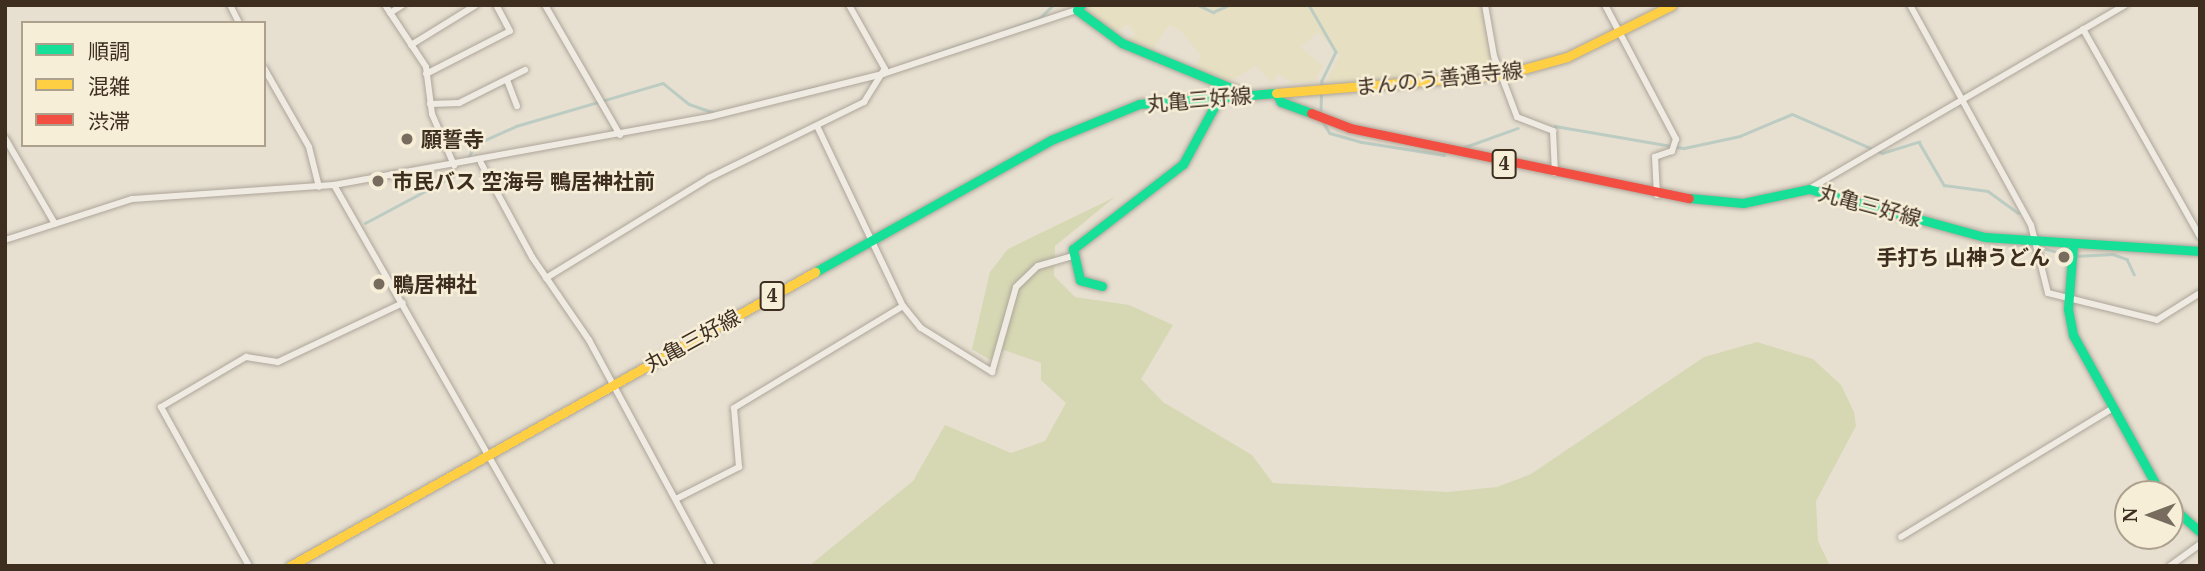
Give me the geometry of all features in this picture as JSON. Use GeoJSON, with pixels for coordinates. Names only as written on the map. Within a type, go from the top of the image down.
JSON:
{"type":"FeatureCollection","features":[{"type":"Feature","properties":{"kind":"main road","name":"まんのう善通寺線"},"geometry":{"type":"LineString","coordinates":[[1276,93],[1502,75],[1567,57],[1672,5]]}},
{"type":"Feature","properties":{"kind":"main road"},"geometry":{"type":"LineString","coordinates":[[1079,8],[1135,49],[1248,95]]}},
{"type":"Feature","properties":{"kind":"main road","name":"丸亀三好線"},"geometry":{"type":"LineString","coordinates":[[290,566],[1086,122],[1139,104],[1276,93],[1280,102],[1350,128],[1555,175],[1657,195],[1743,203],[1809,189],[1985,237],[2073,247],[2200,251]]}},
{"type":"Feature","properties":{"kind":"main road"},"geometry":{"type":"LineString","coordinates":[[1102,286],[1080,280],[1070,257],[1076,244],[1182,164],[1219,98]]}},
{"type":"Feature","properties":{"kind":"main road"},"geometry":{"type":"LineString","coordinates":[[2073,247],[2069,296],[2073,335],[2110,410],[2152,480]]}},
{"type":"Feature","properties":{"kind":"main road"},"geometry":{"type":"LineString","coordinates":[[2184,518],[2200,532]]}},
{"type":"Feature","properties":{"kind":"street"},"geometry":{"type":"LineString","coordinates":[[230,5],[238,21]]}},
{"type":"Feature","properties":{"kind":"street"},"geometry":{"type":"LineString","coordinates":[[385,5],[426,74],[430,104],[454,165]]}},
{"type":"Feature","properties":{"kind":"street"},"geometry":{"type":"LineString","coordinates":[[390,13],[403,5]]}},
{"type":"Feature","properties":{"kind":"street"},"geometry":{"type":"LineString","coordinates":[[411,45],[476,5]]}},
{"type":"Feature","properties":{"kind":"street"},"geometry":{"type":"LineString","coordinates":[[426,74],[510,31],[496,5]]}},
{"type":"Feature","properties":{"kind":"street"},"geometry":{"type":"LineString","coordinates":[[545,5],[620,135]]}},
{"type":"Feature","properties":{"kind":"street"},"geometry":{"type":"LineString","coordinates":[[849,5],[884,72]]}},
{"type":"Feature","properties":{"kind":"street"},"geometry":{"type":"LineString","coordinates":[[1485,5],[1502,75],[1517,117],[1551,127],[1555,175]]}},
{"type":"Feature","properties":{"kind":"street"},"geometry":{"type":"LineString","coordinates":[[1605,5],[1621,29],[1676,139],[1671,151],[1655,157],[1657,195]]}},
{"type":"Feature","properties":{"kind":"street"},"geometry":{"type":"LineString","coordinates":[[1910,5],[2031,225],[2031,242],[2042,285],[2048,293],[2158,320],[2200,293]]}},
{"type":"Feature","properties":{"kind":"street"},"geometry":{"type":"LineString","coordinates":[[1809,189],[1961,96],[2125,5]]}},
{"type":"Feature","properties":{"kind":"street"},"geometry":{"type":"LineString","coordinates":[[5,240],[132,199],[319,187],[481,163],[620,135],[884,72],[1079,8]]}},
{"type":"Feature","properties":{"kind":"street"},"geometry":{"type":"LineString","coordinates":[[2082,29],[2200,237]]}},
{"type":"Feature","properties":{"kind":"street"},"geometry":{"type":"LineString","coordinates":[[430,104],[459,103],[525,70]]}},
{"type":"Feature","properties":{"kind":"street"},"geometry":{"type":"LineString","coordinates":[[266,72],[309,147],[319,187]]}},
{"type":"Feature","properties":{"kind":"street"},"geometry":{"type":"LineString","coordinates":[[546,278],[709,178],[864,102],[884,72]]}},
{"type":"Feature","properties":{"kind":"street"},"geometry":{"type":"LineString","coordinates":[[507,80],[517,106]]}},
{"type":"Feature","properties":{"kind":"street"},"geometry":{"type":"LineString","coordinates":[[817,126],[903,306],[921,328],[992,372],[1016,287],[1038,266],[1070,257]]}},
{"type":"Feature","properties":{"kind":"street"},"geometry":{"type":"LineString","coordinates":[[5,138],[55,224]]}},
{"type":"Feature","properties":{"kind":"street"},"geometry":{"type":"LineString","coordinates":[[481,163],[546,278],[614,384],[711,566]]}},
{"type":"Feature","properties":{"kind":"street"},"geometry":{"type":"LineString","coordinates":[[334,185],[403,303],[485,456],[513,491],[551,566]]}},
{"type":"Feature","properties":{"kind":"street"},"geometry":{"type":"LineString","coordinates":[[249,566],[161,407],[246,357],[278,362],[403,303]]}},
{"type":"Feature","properties":{"kind":"street"},"geometry":{"type":"LineString","coordinates":[[676,499],[739,467],[734,408],[903,306]]}},
{"type":"Feature","properties":{"kind":"street"},"geometry":{"type":"LineString","coordinates":[[1901,537],[2110,410]]}},
{"type":"Feature","properties":{"kind":"street"},"geometry":{"type":"LineString","coordinates":[[2170,566],[2200,544]]}},
{"type":"Feature","properties":{"kind":"shaded area"},"geometry":{"type":"Polygon","coordinates":[[[1088,5],[1481,5],[1496,69],[1324,84],[1340,55],[1318,32],[1301,47],[1323,66],[1314,82],[1293,83],[1278,74],[1272,83],[1256,65],[1227,83],[1195,68],[1201,56],[1180,30],[1169,25],[1152,51],[1127,40],[1135,34],[1128,24],[1114,33],[1086,13],[1088,5]]]}},
{"type":"Feature","properties":{"kind":"green space"},"geometry":{"type":"Polygon","coordinates":[[[1115,197],[1055,246],[1054,276],[1075,297],[1129,305],[1173,325],[1141,379],[1163,402],[1252,455],[1273,483],[1448,492],[1497,487],[1531,474],[1704,357],[1757,342],[1813,359],[1841,385],[1854,412],[1856,426],[1816,501],[1818,541],[1830,566],[809,566],[913,481],[945,425],[1011,453],[1045,441],[1066,403],[1041,380],[1041,363],[1004,350],[990,360],[972,349],[990,272],[1008,249],[1115,197]]]}},
{"type":"Feature","properties":{"kind":"waterway"},"geometry":{"type":"LineString","coordinates":[[1004,31],[1040,18],[1053,5]]}},
{"type":"Feature","properties":{"kind":"waterway"},"geometry":{"type":"LineString","coordinates":[[1198,5],[1213,12],[1229,5]]}},
{"type":"Feature","properties":{"kind":"waterway"},"geometry":{"type":"LineString","coordinates":[[1274,5],[1294,5]]}},
{"type":"Feature","properties":{"kind":"waterway"},"geometry":{"type":"LineString","coordinates":[[1309,5],[1336,52],[1322,81],[1321,112]]}},
{"type":"Feature","properties":{"kind":"waterway"},"geometry":{"type":"LineString","coordinates":[[928,56],[991,35]]}},
{"type":"Feature","properties":{"kind":"waterway"},"geometry":{"type":"LineString","coordinates":[[467,161],[474,145],[516,126],[663,83],[689,104],[715,113]]}},
{"type":"Feature","properties":{"kind":"waterway"},"geometry":{"type":"LineString","coordinates":[[793,93],[817,87]]}},
{"type":"Feature","properties":{"kind":"waterway"},"geometry":{"type":"LineString","coordinates":[[1555,126],[1684,148],[1740,136],[1792,114],[1882,153],[1919,142],[1944,185],[1988,191],[2018,213]]}},
{"type":"Feature","properties":{"kind":"waterway"},"geometry":{"type":"LineString","coordinates":[[1323,122],[1330,133],[1362,142],[1444,155]]}},
{"type":"Feature","properties":{"kind":"waterway"},"geometry":{"type":"LineString","coordinates":[[1462,148],[1518,128]]}},
{"type":"Feature","properties":{"kind":"waterway"},"geometry":{"type":"LineString","coordinates":[[365,223],[457,174]]}},
{"type":"Feature","properties":{"kind":"waterway"},"geometry":{"type":"LineString","coordinates":[[2039,247],[2069,255]]}},
{"type":"Feature","properties":{"kind":"waterway"},"geometry":{"type":"LineString","coordinates":[[2075,256],[2113,254],[2127,259],[2134,274]]}},
{"type":"Feature","properties":{"kind":"traffic: fast"},"geometry":{"type":"LineString","coordinates":[[1081,5],[1077,10],[1122,43],[1248,95]]}},
{"type":"Feature","properties":{"kind":"traffic: fast"},"geometry":{"type":"LineString","coordinates":[[815,272],[1051,140],[1139,104],[1276,93],[1281,102],[1311,113]]}},
{"type":"Feature","properties":{"kind":"traffic: fast"},"geometry":{"type":"LineString","coordinates":[[1102,286],[1080,280],[1073,249],[1183,164],[1219,98]]}},
{"type":"Feature","properties":{"kind":"traffic: fast"},"geometry":{"type":"LineString","coordinates":[[1689,198],[1743,203],[1809,189],[1985,237],[2200,251]]}},
{"type":"Feature","properties":{"kind":"traffic: fast"},"geometry":{"type":"LineString","coordinates":[[2073,245],[2068,309],[2073,335],[2153,480]]}},
{"type":"Feature","properties":{"kind":"traffic: fast"},"geometry":{"type":"LineString","coordinates":[[2184,518],[2200,532]]}},
{"type":"Feature","properties":{"kind":"traffic: slow"},"geometry":{"type":"LineString","coordinates":[[1276,93],[1502,75],[1567,57],[1672,5]]}},
{"type":"Feature","properties":{"kind":"traffic: slow"},"geometry":{"type":"LineString","coordinates":[[290,566],[815,272]]}},
{"type":"Feature","properties":{"kind":"traffic: jam"},"geometry":{"type":"LineString","coordinates":[[1311,113],[1350,128],[1689,198]]}},
{"type":"Feature","properties":{"kind":"place","name":"願誓寺"},"geometry":{"type":"Point","coordinates":[407,139]}},
{"type":"Feature","properties":{"kind":"place","name":"市民バス 空海号 鴨居神社前"},"geometry":{"type":"Point","coordinates":[378,181]}},
{"type":"Feature","properties":{"kind":"place","name":"手打ち 山神うどん"},"geometry":{"type":"Point","coordinates":[2064,257]}},
{"type":"Feature","properties":{"kind":"place","name":"鴨居神社"},"geometry":{"type":"Point","coordinates":[379,284]}}]}
